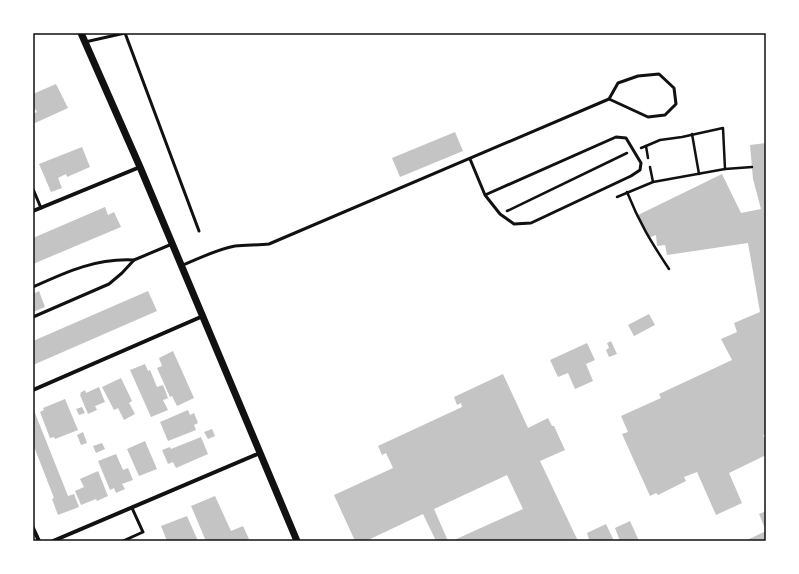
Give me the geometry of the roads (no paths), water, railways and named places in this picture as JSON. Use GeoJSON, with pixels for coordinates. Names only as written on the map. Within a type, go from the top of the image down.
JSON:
{"type":"FeatureCollection","features":[{"type":"Feature","properties":{"kind":"street"},"geometry":{"type":"LineString","coordinates":[[81,33],[140,167],[297,541]]}},
{"type":"Feature","properties":{"kind":"street"},"geometry":{"type":"LineString","coordinates":[[33,211],[140,167]]}},
{"type":"Feature","properties":{"kind":"street"},"geometry":{"type":"LineString","coordinates":[[33,390],[202,316]]}},
{"type":"Feature","properties":{"kind":"street"},"geometry":{"type":"LineString","coordinates":[[53,541],[260,453]]}},
{"type":"Feature","properties":{"kind":"street"},"geometry":{"type":"LineString","coordinates":[[33,528],[39,541]]}},
{"type":"Feature","properties":{"kind":"lane"},"geometry":{"type":"LineString","coordinates":[[85,42],[125,33],[199,231]]}},
{"type":"Feature","properties":{"kind":"lane"},"geometry":{"type":"LineString","coordinates":[[181,266],[234,246],[269,244],[609,99],[618,83],[638,76],[659,74],[674,88],[676,104],[665,115],[648,117],[609,99]]}},
{"type":"Feature","properties":{"kind":"lane"},"geometry":{"type":"LineString","coordinates":[[470,159],[485,195],[500,214],[514,224],[530,223],[631,176],[640,170],[641,163],[626,138],[616,137],[485,195]]}},
{"type":"Feature","properties":{"kind":"lane"},"geometry":{"type":"LineString","coordinates":[[33,189],[41,208]]}},
{"type":"Feature","properties":{"kind":"lane"},"geometry":{"type":"LineString","coordinates":[[33,317],[110,284],[134,260],[172,244]]}},
{"type":"Feature","properties":{"kind":"lane"},"geometry":{"type":"LineString","coordinates":[[33,288],[67,272],[98,262],[118,259],[134,260]]}},
{"type":"Feature","properties":{"kind":"lane"},"geometry":{"type":"LineString","coordinates":[[123,541],[142,532],[132,508]]}}]}
